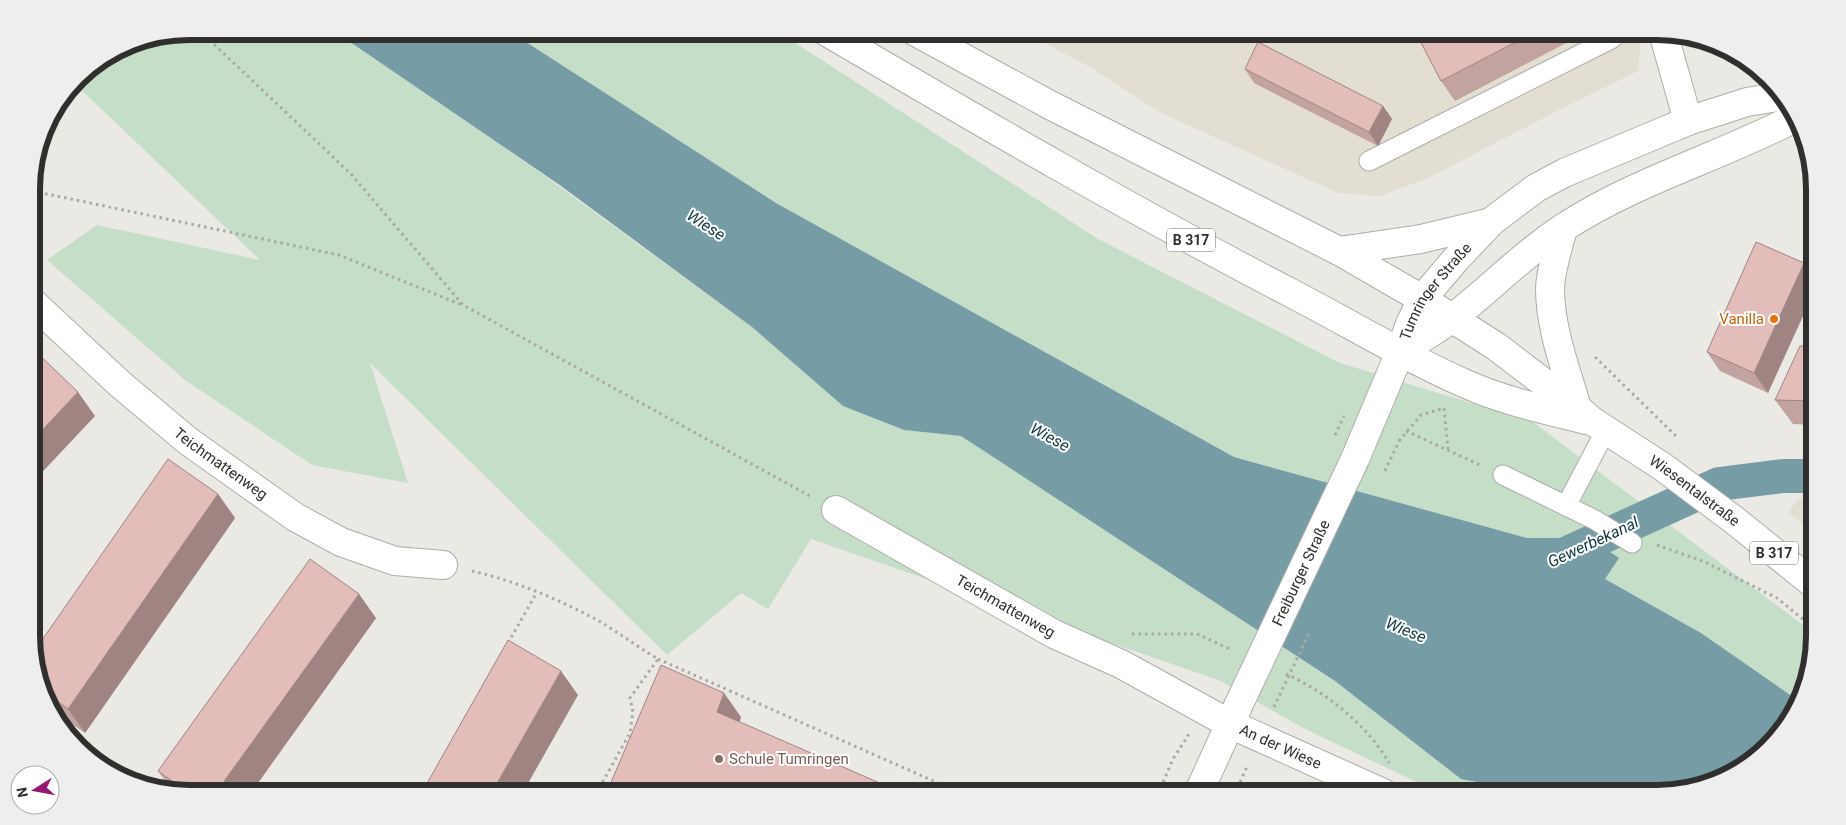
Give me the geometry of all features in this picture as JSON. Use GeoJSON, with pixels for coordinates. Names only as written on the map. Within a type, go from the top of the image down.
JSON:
{"type":"FeatureCollection","features":[{"type":"Feature","properties":{"kind":"main road","name":"B 317"},"geometry":{"type":"LineString","coordinates":[[840,40],[984,124],[1187,238],[1400,352],[1468,385],[1523,404],[1592,420]]}},
{"type":"Feature","properties":{"kind":"main road","name":"B 317"},"geometry":{"type":"LineString","coordinates":[[931,40],[1050,105],[1339,251],[1422,299],[1497,347],[1592,420]]}},
{"type":"Feature","properties":{"kind":"main road"},"geometry":{"type":"LineString","coordinates":[[1665,40],[1688,122],[1695,161]]}},
{"type":"Feature","properties":{"kind":"main road","name":"Tumringer Straße"},"geometry":{"type":"LineString","coordinates":[[1400,352],[1422,299],[1492,221],[1536,188],[1564,173],[1688,122],[1746,102],[1775,97]]}},
{"type":"Feature","properties":{"kind":"main road","name":"Tumringer Straße"},"geometry":{"type":"LineString","coordinates":[[1400,352],[1451,319],[1513,266],[1563,228],[1631,189],[1757,137],[1789,121]]}},
{"type":"Feature","properties":{"kind":"main road"},"geometry":{"type":"LineString","coordinates":[[1339,251],[1421,239],[1492,221]]}},
{"type":"Feature","properties":{"kind":"main road"},"geometry":{"type":"LineString","coordinates":[[1563,228],[1553,267],[1551,296],[1557,339],[1592,420]]}},
{"type":"Feature","properties":{"kind":"main road","name":"Teichmattenweg"},"geometry":{"type":"LineString","coordinates":[[40,309],[120,384],[188,442],[295,517],[342,542],[395,561],[443,565]]}},
{"type":"Feature","properties":{"kind":"main road","name":"Freiburger Straße"},"geometry":{"type":"LineString","coordinates":[[1202,785],[1355,459],[1400,352]]}},
{"type":"Feature","properties":{"kind":"main road","name":"Wiesentalstraße"},"geometry":{"type":"LineString","coordinates":[[1592,420],[1663,467],[1734,520],[1806,578]]}},
{"type":"Feature","properties":{"kind":"main road","name":"Teichmattenweg"},"geometry":{"type":"LineString","coordinates":[[836,510],[1054,634],[1121,664],[1180,695]]}},
{"type":"Feature","properties":{"kind":"main road","name":"An der Wiese"},"geometry":{"type":"LineString","coordinates":[[1180,695],[1205,710],[1235,714],[1366,785]]}},
{"type":"Feature","properties":{"kind":"lane"},"geometry":{"type":"LineString","coordinates":[[1369,161],[1609,40]]}},
{"type":"Feature","properties":{"kind":"lane"},"geometry":{"type":"LineString","coordinates":[[1566,506],[1592,420]]}},
{"type":"Feature","properties":{"kind":"lane"},"geometry":{"type":"LineString","coordinates":[[1503,475],[1595,520],[1632,543]]}},
{"type":"Feature","properties":{"kind":"path"},"geometry":{"type":"LineString","coordinates":[[210,40],[351,174],[463,305]]}},
{"type":"Feature","properties":{"kind":"path"},"geometry":{"type":"LineString","coordinates":[[40,194],[339,255],[463,305],[836,510]]}},
{"type":"Feature","properties":{"kind":"path"},"geometry":{"type":"LineString","coordinates":[[1591,350],[1596,358],[1683,443]]}},
{"type":"Feature","properties":{"kind":"path"},"geometry":{"type":"LineString","coordinates":[[1399,441],[1421,415],[1444,408],[1448,450]]}},
{"type":"Feature","properties":{"kind":"path"},"geometry":{"type":"LineString","coordinates":[[1406,431],[1503,475]]}},
{"type":"Feature","properties":{"kind":"path"},"geometry":{"type":"LineString","coordinates":[[1632,543],[1649,542],[1692,559],[1705,562],[1777,598],[1806,622]]}},
{"type":"Feature","properties":{"kind":"path"},"geometry":{"type":"LineString","coordinates":[[443,565],[492,576],[537,592],[598,621],[658,659],[943,785]]}},
{"type":"Feature","properties":{"kind":"path"},"geometry":{"type":"LineString","coordinates":[[504,651],[537,592]]}},
{"type":"Feature","properties":{"kind":"path"},"geometry":{"type":"LineString","coordinates":[[601,785],[630,733],[634,712],[630,698],[658,659]]}},
{"type":"Feature","properties":{"kind":"path"},"geometry":{"type":"LineString","coordinates":[[1162,785],[1173,758],[1205,710]]}},
{"type":"Feature","properties":{"kind":"shaded area"},"geometry":{"type":"Polygon","coordinates":[[[1038,40],[1641,40],[1638,71],[1428,178],[1380,196],[1338,193],[1159,112],[1090,67],[1038,40]]]}},
{"type":"Feature","properties":{"kind":"shaded area"},"geometry":{"type":"Polygon","coordinates":[[[1799,498],[1806,498],[1806,527],[1788,512],[1799,498]]]}},
{"type":"Feature","properties":{"kind":"green space"},"geometry":{"type":"Polygon","coordinates":[[[179,40],[347,40],[538,171],[752,327],[843,406],[904,430],[961,436],[1335,681],[1461,779],[1492,785],[1423,785],[1305,729],[1221,681],[811,539],[768,609],[741,593],[667,655],[370,363],[408,483],[312,465],[185,380],[47,260],[97,225],[260,260],[80,88],[91,77],[106,65],[132,51],[150,45],[179,40]]]}},
{"type":"Feature","properties":{"kind":"green space"},"geometry":{"type":"Polygon","coordinates":[[[523,40],[791,40],[1098,239],[1340,363],[1533,422],[1806,627],[1803,665],[1795,693],[1793,697],[1701,633],[1605,579],[1568,538],[1527,538],[1234,457],[776,203],[523,40]]]}},
{"type":"Feature","properties":{"kind":"water","name":"Wiese"},"geometry":{"type":"Polygon","coordinates":[[[347,40],[523,40],[776,203],[1234,457],[1527,538],[1568,538],[1579,531],[1619,558],[1605,579],[1701,633],[1793,697],[1775,727],[1748,754],[1714,774],[1696,780],[1667,785],[1492,785],[1461,779],[1335,681],[961,436],[904,430],[843,406],[752,327],[561,186],[347,40]]]}},
{"type":"Feature","properties":{"kind":"building"},"geometry":{"type":"Polygon","coordinates":[[[1420,40],[1520,40],[1441,81],[1420,40]]]}},
{"type":"Feature","properties":{"kind":"building"},"geometry":{"type":"Polygon","coordinates":[[[1258,42],[1383,106],[1369,132],[1245,69],[1258,42]]]}},
{"type":"Feature","properties":{"kind":"building"},"geometry":{"type":"Polygon","coordinates":[[[1756,242],[1804,263],[1754,373],[1707,352],[1756,242]]]}},
{"type":"Feature","properties":{"kind":"building"},"geometry":{"type":"Polygon","coordinates":[[[1800,346],[1806,346],[1806,401],[1775,400],[1800,346]]]}},
{"type":"Feature","properties":{"kind":"building"},"geometry":{"type":"Polygon","coordinates":[[[40,356],[78,392],[40,432],[40,356]]]}},
{"type":"Feature","properties":{"kind":"building"},"geometry":{"type":"Polygon","coordinates":[[[168,459],[218,494],[68,709],[54,699],[51,693],[45,675],[40,642],[168,459]]]}},
{"type":"Feature","properties":{"kind":"building"},"geometry":{"type":"Polygon","coordinates":[[[310,559],[359,594],[221,785],[177,785],[158,771],[310,559]]]}},
{"type":"Feature","properties":{"kind":"building"},"geometry":{"type":"Polygon","coordinates":[[[508,640],[561,671],[496,785],[426,785],[508,640]]]}},
{"type":"Feature","properties":{"kind":"building"},"geometry":{"type":"Polygon","coordinates":[[[661,665],[724,693],[717,712],[884,785],[610,785],[661,665]]]}},
{"type":"Feature","properties":{"kind":"waterway","name":"Gewerbekanal"},"geometry":{"type":"LineString","coordinates":[[1552,560],[1719,484],[1784,476],[1806,476]]}},
{"type":"Feature","properties":{"kind":"place","name":"Vanilla"},"geometry":{"type":"Point","coordinates":[1774,319]}},
{"type":"Feature","properties":{"kind":"place","name":"Schule Tumringen"},"geometry":{"type":"Point","coordinates":[719,759]}}]}
